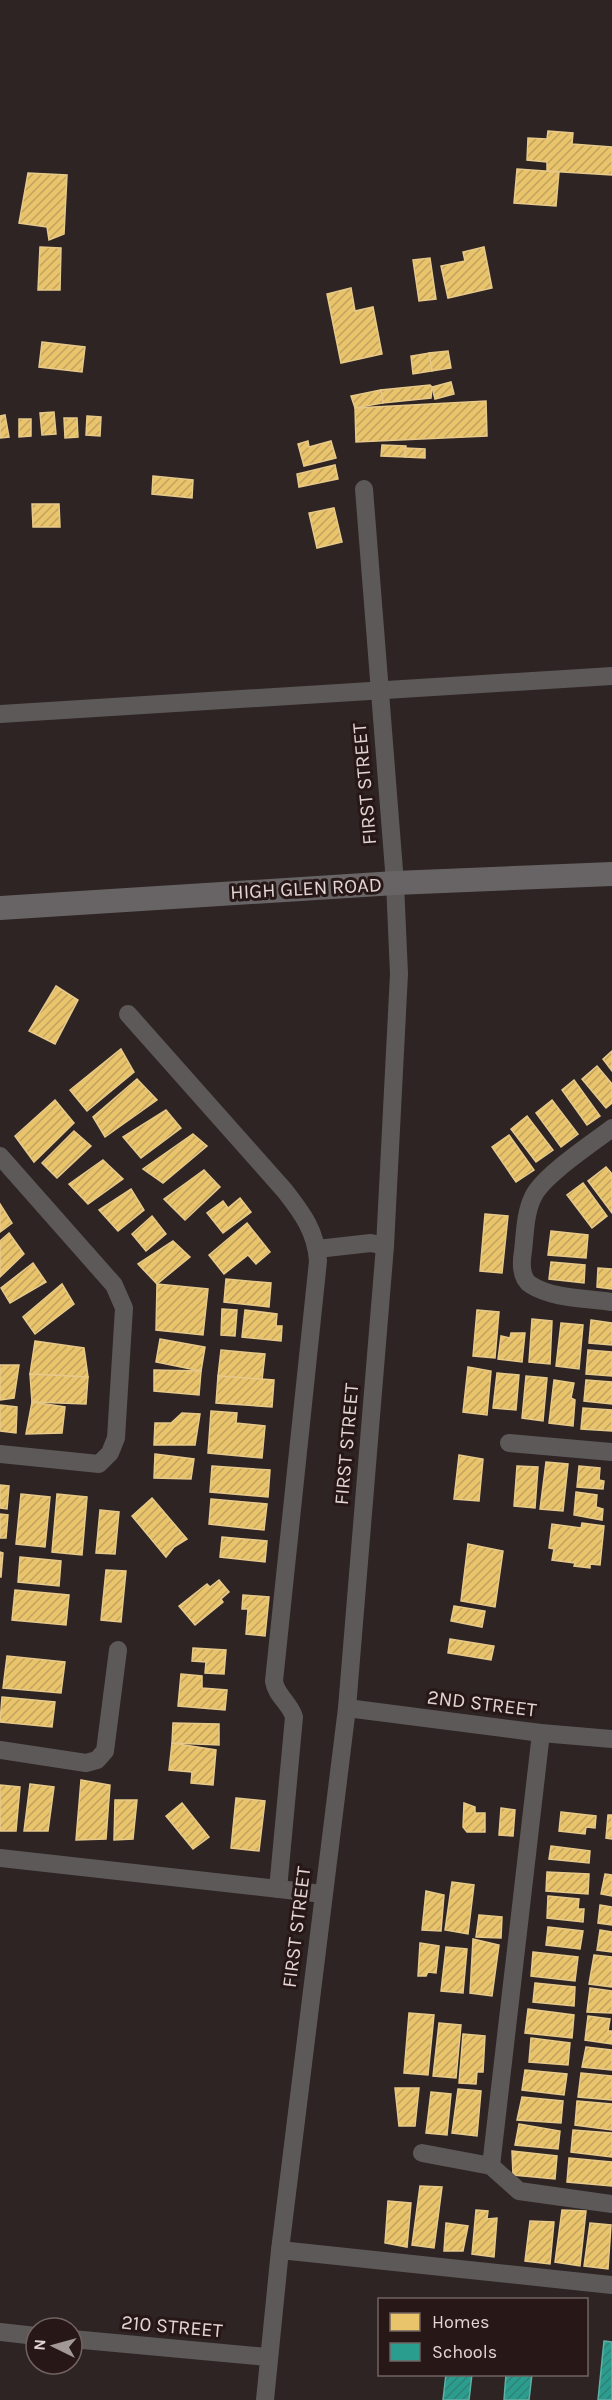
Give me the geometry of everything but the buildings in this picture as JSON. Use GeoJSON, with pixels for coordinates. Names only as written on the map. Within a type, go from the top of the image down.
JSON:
{"type":"FeatureCollection","features":[{"type":"Feature","properties":{"kind":"main road","name":"HIGH GLEN ROAD"},"geometry":{"type":"LineString","coordinates":[[0,908],[395,883],[612,874]]}},
{"type":"Feature","properties":{"kind":"street","name":"FIRST STREET"},"geometry":{"type":"LineString","coordinates":[[265,2400],[267,2357],[347,1708],[385,1246],[399,974],[395,883],[364,489]]}},
{"type":"Feature","properties":{"kind":"street"},"geometry":{"type":"LineString","coordinates":[[0,714],[612,675]]}},
{"type":"Feature","properties":{"kind":"street"},"geometry":{"type":"LineString","coordinates":[[128,1014],[306,1217],[317,1249],[318,1261],[274,1682],[278,1693],[291,1708],[294,1717],[278,1889]]}},
{"type":"Feature","properties":{"kind":"street"},"geometry":{"type":"LineString","coordinates":[[612,1128],[549,1178],[533,1195],[521,1260],[523,1275],[529,1284],[540,1290],[559,1295],[612,1302]]}},
{"type":"Feature","properties":{"kind":"street"},"geometry":{"type":"LineString","coordinates":[[0,1156],[114,1285],[124,1308],[116,1438],[107,1456],[99,1464],[0,1454]]}},
{"type":"Feature","properties":{"kind":"street"},"geometry":{"type":"LineString","coordinates":[[317,1249],[371,1243],[385,1246]]}},
{"type":"Feature","properties":{"kind":"street"},"geometry":{"type":"LineString","coordinates":[[509,1443],[612,1452]]}},
{"type":"Feature","properties":{"kind":"street"},"geometry":{"type":"LineString","coordinates":[[0,1750],[86,1763],[97,1760],[105,1751],[118,1650]]}},
{"type":"Feature","properties":{"kind":"street","name":"2ND STREET"},"geometry":{"type":"LineString","coordinates":[[347,1708],[541,1733],[612,1739]]}},
{"type":"Feature","properties":{"kind":"street"},"geometry":{"type":"LineString","coordinates":[[491,2166],[541,1733]]}},
{"type":"Feature","properties":{"kind":"street"},"geometry":{"type":"LineString","coordinates":[[0,1858],[323,1894]]}},
{"type":"Feature","properties":{"kind":"street"},"geometry":{"type":"LineString","coordinates":[[422,2153],[491,2166],[519,2191],[612,2204]]}},
{"type":"Feature","properties":{"kind":"street"},"geometry":{"type":"LineString","coordinates":[[280,2250],[612,2285]]}},
{"type":"Feature","properties":{"kind":"street"},"geometry":{"type":"LineString","coordinates":[[0,2332],[24,2335]]}},
{"type":"Feature","properties":{"kind":"street","name":"210 STREET"},"geometry":{"type":"LineString","coordinates":[[84,2340],[267,2357]]}}]}
